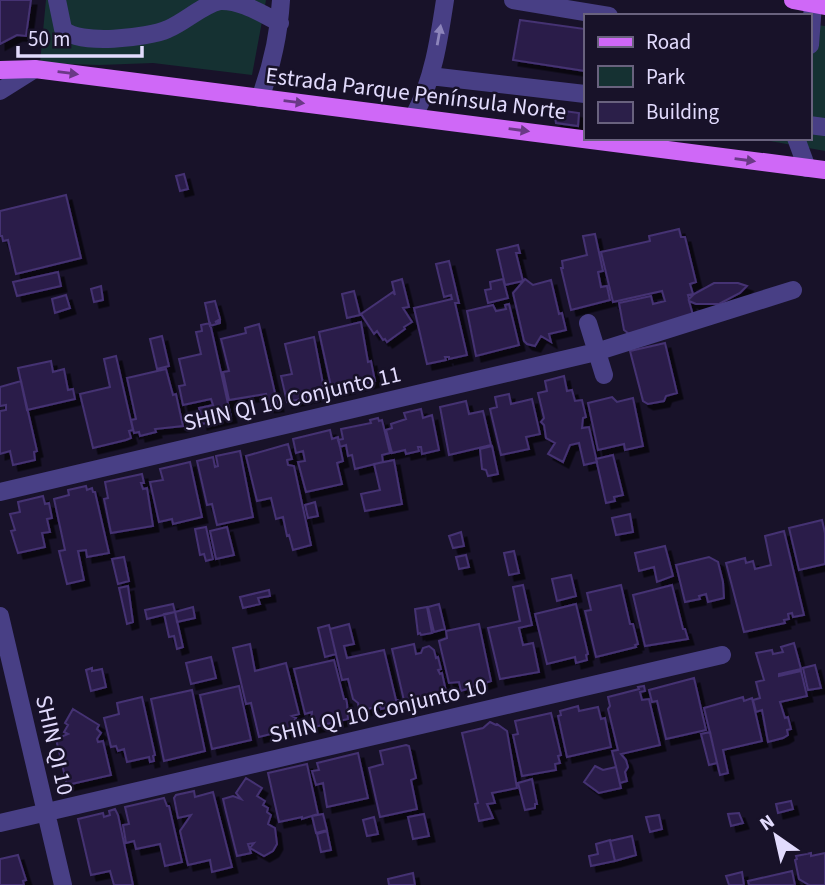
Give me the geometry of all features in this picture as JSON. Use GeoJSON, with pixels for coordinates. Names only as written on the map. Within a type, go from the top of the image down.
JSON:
{"type":"FeatureCollection","features":[{"type":"Feature","properties":{"kind":"main road"},"geometry":{"type":"LineString","coordinates":[[793,0],[819,5]]}},
{"type":"Feature","properties":{"kind":"main road","name":"Estrada Parque Península Norte"},"geometry":{"type":"LineString","coordinates":[[0,70],[35,69],[584,138]]}},
{"type":"Feature","properties":{"kind":"main road","name":"Estrada Parque Península Norte"},"geometry":{"type":"LineString","coordinates":[[596,140],[816,169]]}},
{"type":"Feature","properties":{"kind":"street"},"geometry":{"type":"LineString","coordinates":[[57,0],[63,29],[67,34],[110,40],[167,30],[228,1],[280,23]]}},
{"type":"Feature","properties":{"kind":"street"},"geometry":{"type":"LineString","coordinates":[[260,98],[272,61],[280,23],[281,0]]}},
{"type":"Feature","properties":{"kind":"street"},"geometry":{"type":"LineString","coordinates":[[414,116],[430,76],[445,0]]}},
{"type":"Feature","properties":{"kind":"street"},"geometry":{"type":"LineString","coordinates":[[513,0],[597,14]]}},
{"type":"Feature","properties":{"kind":"street"},"geometry":{"type":"LineString","coordinates":[[815,45],[819,5]]}},
{"type":"Feature","properties":{"kind":"street"},"geometry":{"type":"LineString","coordinates":[[0,91],[35,69]]}},
{"type":"Feature","properties":{"kind":"street"},"geometry":{"type":"LineString","coordinates":[[430,76],[584,94]]}},
{"type":"Feature","properties":{"kind":"street"},"geometry":{"type":"LineString","coordinates":[[797,140],[816,169]]}},
{"type":"Feature","properties":{"kind":"street","name":"SHIN QI 10 Conjunto 11"},"geometry":{"type":"LineString","coordinates":[[0,492],[596,352],[793,290]]}},
{"type":"Feature","properties":{"kind":"street"},"geometry":{"type":"LineString","coordinates":[[588,323],[604,375]]}},
{"type":"Feature","properties":{"kind":"street","name":"SHIN QI 10"},"geometry":{"type":"LineString","coordinates":[[0,617],[63,885]]}},
{"type":"Feature","properties":{"kind":"street","name":"SHIN QI 10 Conjunto 10"},"geometry":{"type":"LineString","coordinates":[[0,823],[722,655]]}},
{"type":"Feature","properties":{"kind":"green space"},"geometry":{"type":"Polygon","coordinates":[[[46,0],[266,0],[252,75],[153,63],[40,63],[46,0]]]}},
{"type":"Feature","properties":{"kind":"green space"},"geometry":{"type":"Polygon","coordinates":[[[811,24],[825,26],[825,151],[765,140],[811,140],[811,24]]]}},
{"type":"Feature","properties":{"kind":"building"},"geometry":{"type":"Polygon","coordinates":[[[0,0],[31,0],[26,36],[17,35],[0,44],[0,0]]]}},
{"type":"Feature","properties":{"kind":"building"},"geometry":{"type":"Polygon","coordinates":[[[520,20],[584,29],[584,71],[513,60],[520,20]]]}},
{"type":"Feature","properties":{"kind":"building"},"geometry":{"type":"Polygon","coordinates":[[[557,110],[579,113],[578,126],[556,123],[554,112],[557,113],[557,110]]]}},
{"type":"Feature","properties":{"kind":"building"},"geometry":{"type":"Polygon","coordinates":[[[184,174],[188,189],[180,191],[176,176],[184,174]]]}},
{"type":"Feature","properties":{"kind":"building"},"geometry":{"type":"Polygon","coordinates":[[[66,195],[81,258],[16,274],[8,240],[3,241],[0,236],[0,211],[66,195]]]}},
{"type":"Feature","properties":{"kind":"building"},"geometry":{"type":"Polygon","coordinates":[[[679,229],[681,237],[685,237],[696,282],[690,284],[693,294],[688,295],[689,299],[714,283],[738,283],[747,286],[740,293],[719,304],[696,304],[689,301],[693,315],[629,334],[624,330],[619,303],[651,296],[653,304],[665,301],[662,291],[613,302],[601,252],[650,241],[649,236],[679,229]]]}},
{"type":"Feature","properties":{"kind":"building"},"geometry":{"type":"Polygon","coordinates":[[[595,234],[603,271],[598,272],[601,287],[607,286],[610,300],[571,310],[561,268],[562,261],[587,255],[583,236],[595,234]]]}},
{"type":"Feature","properties":{"kind":"building"},"geometry":{"type":"Polygon","coordinates":[[[518,245],[520,253],[516,253],[523,281],[505,285],[497,250],[518,245]]]}},
{"type":"Feature","properties":{"kind":"building"},"geometry":{"type":"Polygon","coordinates":[[[449,261],[467,355],[449,359],[445,357],[446,360],[427,364],[414,308],[452,299],[451,295],[444,297],[436,264],[449,261]]]}},
{"type":"Feature","properties":{"kind":"building"},"geometry":{"type":"Polygon","coordinates":[[[58,272],[61,286],[17,296],[13,282],[58,272]]]}},
{"type":"Feature","properties":{"kind":"building"},"geometry":{"type":"Polygon","coordinates":[[[402,279],[409,307],[403,308],[412,322],[387,342],[377,331],[374,334],[361,314],[393,292],[395,295],[392,282],[402,279]]]}},
{"type":"Feature","properties":{"kind":"building"},"geometry":{"type":"Polygon","coordinates":[[[503,279],[508,298],[488,303],[485,290],[491,289],[490,282],[503,279]]]}},
{"type":"Feature","properties":{"kind":"building"},"geometry":{"type":"Polygon","coordinates":[[[525,279],[533,285],[551,280],[559,314],[562,313],[566,330],[549,334],[551,342],[541,336],[535,346],[524,341],[513,293],[525,279]]]}},
{"type":"Feature","properties":{"kind":"building"},"geometry":{"type":"Polygon","coordinates":[[[101,286],[103,300],[94,302],[91,289],[101,286]]]}},
{"type":"Feature","properties":{"kind":"building"},"geometry":{"type":"Polygon","coordinates":[[[354,291],[360,315],[347,318],[342,294],[354,291]]]}},
{"type":"Feature","properties":{"kind":"building"},"geometry":{"type":"Polygon","coordinates":[[[66,295],[70,308],[55,313],[52,299],[66,295]]]}},
{"type":"Feature","properties":{"kind":"building"},"geometry":{"type":"Polygon","coordinates":[[[215,301],[220,319],[215,322],[220,323],[210,326],[205,303],[215,301]]]}},
{"type":"Feature","properties":{"kind":"building"},"geometry":{"type":"Polygon","coordinates":[[[509,304],[519,345],[476,356],[467,311],[493,305],[496,311],[506,309],[505,305],[509,304]]]}},
{"type":"Feature","properties":{"kind":"building"},"geometry":{"type":"Polygon","coordinates":[[[361,322],[368,362],[371,361],[375,381],[356,386],[354,380],[347,382],[349,388],[332,391],[319,332],[361,322]]]}},
{"type":"Feature","properties":{"kind":"building"},"geometry":{"type":"Polygon","coordinates":[[[210,323],[231,417],[202,424],[199,408],[213,405],[211,399],[183,405],[179,386],[185,385],[179,359],[201,354],[196,332],[202,331],[201,325],[210,323]]]}},
{"type":"Feature","properties":{"kind":"building"},"geometry":{"type":"Polygon","coordinates":[[[259,324],[278,406],[269,407],[266,394],[229,400],[223,372],[229,371],[221,339],[246,333],[245,328],[259,324]]]}},
{"type":"Feature","properties":{"kind":"building"},"geometry":{"type":"Polygon","coordinates":[[[162,336],[169,366],[157,369],[150,339],[162,336]]]}},
{"type":"Feature","properties":{"kind":"building"},"geometry":{"type":"Polygon","coordinates":[[[314,337],[325,394],[309,397],[309,393],[306,398],[287,402],[281,376],[292,374],[285,344],[314,337]]]}},
{"type":"Feature","properties":{"kind":"building"},"geometry":{"type":"Polygon","coordinates":[[[665,343],[677,393],[666,396],[664,401],[648,404],[643,401],[630,351],[665,343]]]}},
{"type":"Feature","properties":{"kind":"building"},"geometry":{"type":"Polygon","coordinates":[[[116,356],[133,430],[129,431],[131,438],[93,448],[80,394],[110,387],[104,359],[116,356]]]}},
{"type":"Feature","properties":{"kind":"building"},"geometry":{"type":"Polygon","coordinates":[[[51,361],[53,372],[64,369],[68,390],[73,389],[75,399],[27,410],[18,368],[51,361]]]}},
{"type":"Feature","properties":{"kind":"building"},"geometry":{"type":"Polygon","coordinates":[[[166,369],[173,395],[176,394],[183,426],[155,429],[156,432],[140,436],[139,432],[134,433],[131,420],[136,419],[127,378],[166,369]]]}},
{"type":"Feature","properties":{"kind":"building"},"geometry":{"type":"Polygon","coordinates":[[[564,376],[567,391],[572,390],[575,401],[582,400],[586,417],[583,418],[582,428],[589,427],[597,462],[584,465],[579,443],[570,445],[563,462],[548,454],[555,443],[546,438],[541,422],[544,418],[538,393],[547,391],[545,381],[564,376]]]}},
{"type":"Feature","properties":{"kind":"building"},"geometry":{"type":"Polygon","coordinates":[[[21,381],[37,451],[34,452],[35,460],[13,465],[10,451],[0,454],[0,411],[6,410],[6,405],[0,406],[0,387],[21,381]]]}},
{"type":"Feature","properties":{"kind":"building"},"geometry":{"type":"Polygon","coordinates":[[[509,394],[511,404],[532,399],[540,434],[526,437],[529,449],[501,455],[490,409],[497,407],[495,397],[509,394]]]}},
{"type":"Feature","properties":{"kind":"building"},"geometry":{"type":"Polygon","coordinates":[[[612,397],[617,402],[633,398],[643,446],[625,450],[624,444],[598,450],[588,403],[612,397]]]}},
{"type":"Feature","properties":{"kind":"building"},"geometry":{"type":"Polygon","coordinates":[[[466,401],[469,414],[483,411],[491,445],[449,455],[440,407],[466,401]]]}},
{"type":"Feature","properties":{"kind":"building"},"geometry":{"type":"Polygon","coordinates":[[[421,409],[423,418],[432,415],[439,450],[422,454],[421,447],[418,447],[419,451],[392,453],[386,430],[392,428],[391,424],[406,419],[404,413],[421,409]]]}},
{"type":"Feature","properties":{"kind":"building"},"geometry":{"type":"Polygon","coordinates":[[[378,418],[379,421],[382,420],[390,453],[382,455],[383,462],[355,469],[352,455],[348,456],[346,445],[340,447],[338,440],[343,439],[341,429],[371,423],[370,420],[378,418]]]}},
{"type":"Feature","properties":{"kind":"building"},"geometry":{"type":"Polygon","coordinates":[[[330,430],[332,439],[338,437],[343,461],[337,463],[342,484],[306,492],[298,462],[305,461],[303,451],[296,453],[293,439],[330,430]]]}},
{"type":"Feature","properties":{"kind":"building"},"geometry":{"type":"Polygon","coordinates":[[[288,444],[292,459],[287,460],[288,465],[294,466],[311,545],[293,550],[283,517],[276,519],[271,498],[257,501],[246,456],[288,444]]]}},
{"type":"Feature","properties":{"kind":"building"},"geometry":{"type":"Polygon","coordinates":[[[492,446],[498,474],[488,476],[486,470],[482,469],[480,449],[492,446]]]}},
{"type":"Feature","properties":{"kind":"building"},"geometry":{"type":"Polygon","coordinates":[[[240,451],[253,517],[217,525],[212,504],[207,505],[197,461],[213,457],[215,467],[218,466],[216,456],[240,451]]]}},
{"type":"Feature","properties":{"kind":"building"},"geometry":{"type":"Polygon","coordinates":[[[613,455],[623,495],[606,503],[596,459],[613,455]]]}},
{"type":"Feature","properties":{"kind":"building"},"geometry":{"type":"Polygon","coordinates":[[[394,460],[402,504],[365,511],[361,494],[380,490],[374,464],[394,460]]]}},
{"type":"Feature","properties":{"kind":"building"},"geometry":{"type":"Polygon","coordinates":[[[190,462],[202,517],[173,524],[172,519],[159,522],[150,482],[163,480],[160,469],[190,462]]]}},
{"type":"Feature","properties":{"kind":"building"},"geometry":{"type":"Polygon","coordinates":[[[142,474],[144,483],[141,483],[143,489],[147,488],[153,526],[111,533],[104,499],[108,498],[105,482],[142,474]]]}},
{"type":"Feature","properties":{"kind":"building"},"geometry":{"type":"Polygon","coordinates":[[[86,486],[87,490],[92,488],[95,492],[109,553],[87,557],[86,550],[78,551],[84,580],[67,584],[59,551],[65,550],[54,499],[69,495],[68,490],[86,486]]]}},
{"type":"Feature","properties":{"kind":"building"},"geometry":{"type":"Polygon","coordinates":[[[43,496],[45,504],[49,503],[52,518],[47,519],[50,532],[42,533],[45,547],[18,553],[11,531],[15,530],[10,514],[20,512],[18,502],[43,496]]]}},
{"type":"Feature","properties":{"kind":"building"},"geometry":{"type":"Polygon","coordinates":[[[315,502],[318,516],[308,518],[305,505],[315,502]]]}},
{"type":"Feature","properties":{"kind":"building"},"geometry":{"type":"Polygon","coordinates":[[[630,514],[633,532],[616,535],[612,518],[630,514]]]}},
{"type":"Feature","properties":{"kind":"building"},"geometry":{"type":"Polygon","coordinates":[[[822,520],[825,533],[825,564],[799,570],[789,528],[822,520]]]}},
{"type":"Feature","properties":{"kind":"building"},"geometry":{"type":"Polygon","coordinates":[[[206,527],[213,559],[206,561],[204,554],[200,555],[195,529],[206,527]]]}},
{"type":"Feature","properties":{"kind":"building"},"geometry":{"type":"Polygon","coordinates":[[[227,527],[234,555],[216,559],[210,531],[227,527]]]}},
{"type":"Feature","properties":{"kind":"building"},"geometry":{"type":"Polygon","coordinates":[[[784,531],[804,615],[793,617],[792,613],[788,614],[789,619],[784,620],[785,623],[744,632],[726,563],[745,558],[746,563],[753,561],[755,569],[771,565],[765,536],[784,531]]]}},
{"type":"Feature","properties":{"kind":"building"},"geometry":{"type":"Polygon","coordinates":[[[461,532],[464,546],[453,548],[449,536],[461,532]]]}},
{"type":"Feature","properties":{"kind":"building"},"geometry":{"type":"Polygon","coordinates":[[[665,546],[673,576],[657,582],[654,567],[639,571],[635,553],[665,546]]]}},
{"type":"Feature","properties":{"kind":"building"},"geometry":{"type":"Polygon","coordinates":[[[514,551],[519,573],[509,575],[504,553],[514,551]]]}},
{"type":"Feature","properties":{"kind":"building"},"geometry":{"type":"Polygon","coordinates":[[[466,555],[469,567],[459,569],[456,557],[466,555]]]}},
{"type":"Feature","properties":{"kind":"building"},"geometry":{"type":"Polygon","coordinates":[[[124,557],[129,581],[118,584],[112,559],[124,557]]]}},
{"type":"Feature","properties":{"kind":"building"},"geometry":{"type":"Polygon","coordinates":[[[709,557],[718,562],[724,598],[708,602],[706,594],[699,596],[700,599],[685,602],[676,565],[709,557]]]}},
{"type":"Feature","properties":{"kind":"building"},"geometry":{"type":"Polygon","coordinates":[[[571,575],[576,596],[557,601],[552,579],[571,575]]]}},
{"type":"Feature","properties":{"kind":"building"},"geometry":{"type":"Polygon","coordinates":[[[523,585],[532,625],[519,628],[523,645],[533,643],[539,672],[500,679],[488,628],[520,621],[513,587],[523,585]]]}},
{"type":"Feature","properties":{"kind":"building"},"geometry":{"type":"Polygon","coordinates":[[[621,585],[630,624],[633,624],[638,644],[636,647],[596,657],[585,611],[591,610],[587,593],[621,585]]]}},
{"type":"Feature","properties":{"kind":"building"},"geometry":{"type":"Polygon","coordinates":[[[672,585],[688,639],[645,646],[633,595],[672,585]]]}},
{"type":"Feature","properties":{"kind":"building"},"geometry":{"type":"Polygon","coordinates":[[[128,586],[133,622],[127,624],[119,588],[128,586]]]}},
{"type":"Feature","properties":{"kind":"building"},"geometry":{"type":"Polygon","coordinates":[[[269,590],[270,596],[258,598],[260,604],[243,608],[240,597],[269,590]]]}},
{"type":"Feature","properties":{"kind":"building"},"geometry":{"type":"Polygon","coordinates":[[[173,604],[175,612],[147,619],[145,610],[173,604]]]}},
{"type":"Feature","properties":{"kind":"building"},"geometry":{"type":"Polygon","coordinates":[[[439,604],[445,629],[434,632],[428,607],[439,604]]]}},
{"type":"Feature","properties":{"kind":"building"},"geometry":{"type":"Polygon","coordinates":[[[576,604],[588,654],[587,660],[576,663],[575,657],[547,664],[535,614],[576,604]]]}},
{"type":"Feature","properties":{"kind":"building"},"geometry":{"type":"Polygon","coordinates":[[[193,607],[195,618],[177,622],[175,612],[193,607]]]}},
{"type":"Feature","properties":{"kind":"building"},"geometry":{"type":"Polygon","coordinates":[[[427,607],[432,633],[421,635],[418,634],[415,609],[427,607]]]}},
{"type":"Feature","properties":{"kind":"building"},"geometry":{"type":"Polygon","coordinates":[[[175,612],[183,647],[177,649],[174,636],[169,637],[164,614],[175,612]]]}},
{"type":"Feature","properties":{"kind":"building"},"geometry":{"type":"Polygon","coordinates":[[[349,624],[354,644],[344,646],[347,658],[384,650],[399,705],[359,711],[348,679],[342,680],[330,629],[349,624]]]}},
{"type":"Feature","properties":{"kind":"building"},"geometry":{"type":"Polygon","coordinates":[[[479,624],[491,681],[461,691],[459,682],[449,683],[439,641],[447,638],[446,631],[479,624]]]}},
{"type":"Feature","properties":{"kind":"building"},"geometry":{"type":"Polygon","coordinates":[[[329,625],[336,654],[325,657],[318,628],[329,625]]]}},
{"type":"Feature","properties":{"kind":"building"},"geometry":{"type":"Polygon","coordinates":[[[794,643],[801,669],[779,676],[801,671],[807,696],[780,702],[791,729],[787,730],[788,735],[783,738],[768,742],[762,710],[756,712],[753,700],[760,698],[756,682],[764,680],[756,653],[772,650],[773,654],[783,652],[781,647],[794,643]]]}},
{"type":"Feature","properties":{"kind":"building"},"geometry":{"type":"Polygon","coordinates":[[[250,644],[255,671],[286,663],[299,714],[292,716],[296,718],[286,733],[275,726],[271,734],[259,737],[251,703],[246,704],[233,648],[250,644]]]}},
{"type":"Feature","properties":{"kind":"building"},"geometry":{"type":"Polygon","coordinates":[[[414,644],[416,654],[429,646],[434,650],[447,696],[433,699],[431,694],[420,697],[421,701],[405,705],[392,649],[414,644]]]}},
{"type":"Feature","properties":{"kind":"building"},"geometry":{"type":"Polygon","coordinates":[[[211,657],[216,678],[191,684],[186,663],[211,657]]]}},
{"type":"Feature","properties":{"kind":"building"},"geometry":{"type":"Polygon","coordinates":[[[334,660],[347,703],[348,719],[310,728],[312,712],[305,714],[294,669],[334,660]]]}},
{"type":"Feature","properties":{"kind":"building"},"geometry":{"type":"Polygon","coordinates":[[[815,665],[821,688],[808,690],[803,668],[815,665]]]}},
{"type":"Feature","properties":{"kind":"building"},"geometry":{"type":"Polygon","coordinates":[[[92,668],[92,671],[102,669],[106,687],[91,691],[86,670],[92,668]]]}},
{"type":"Feature","properties":{"kind":"building"},"geometry":{"type":"Polygon","coordinates":[[[694,678],[706,730],[666,739],[657,701],[652,702],[649,690],[694,678]]]}},
{"type":"Feature","properties":{"kind":"building"},"geometry":{"type":"Polygon","coordinates":[[[239,686],[251,740],[212,749],[200,695],[239,686]]]}},
{"type":"Feature","properties":{"kind":"building"},"geometry":{"type":"Polygon","coordinates":[[[644,686],[645,691],[640,692],[642,700],[649,699],[660,745],[621,754],[628,767],[625,772],[627,781],[620,783],[612,751],[618,750],[608,709],[608,697],[644,686]]]}},
{"type":"Feature","properties":{"kind":"building"},"geometry":{"type":"Polygon","coordinates":[[[192,690],[205,751],[164,761],[151,699],[192,690]]]}},
{"type":"Feature","properties":{"kind":"building"},"geometry":{"type":"Polygon","coordinates":[[[142,697],[154,761],[150,762],[149,757],[127,762],[124,749],[118,751],[116,746],[111,747],[104,718],[119,714],[117,703],[142,697]]]}},
{"type":"Feature","properties":{"kind":"building"},"geometry":{"type":"Polygon","coordinates":[[[743,697],[744,701],[752,698],[762,741],[723,750],[728,773],[720,775],[704,708],[743,697]]]}},
{"type":"Feature","properties":{"kind":"building"},"geometry":{"type":"Polygon","coordinates":[[[578,706],[579,711],[598,707],[601,719],[605,718],[611,747],[567,757],[558,716],[561,715],[560,711],[578,706]]]}},
{"type":"Feature","properties":{"kind":"building"},"geometry":{"type":"Polygon","coordinates":[[[73,709],[99,725],[97,729],[101,733],[97,739],[98,742],[103,741],[111,775],[67,785],[56,739],[68,734],[64,732],[68,725],[65,723],[73,709]]]}},
{"type":"Feature","properties":{"kind":"building"},"geometry":{"type":"Polygon","coordinates":[[[551,713],[561,755],[558,756],[560,763],[555,764],[556,770],[522,776],[513,735],[518,734],[515,721],[551,713]]]}},
{"type":"Feature","properties":{"kind":"building"},"geometry":{"type":"Polygon","coordinates":[[[490,722],[507,731],[517,788],[492,793],[495,803],[487,804],[493,818],[479,821],[475,804],[478,803],[462,733],[483,728],[490,722]]]}},
{"type":"Feature","properties":{"kind":"building"},"geometry":{"type":"Polygon","coordinates":[[[710,732],[717,763],[709,765],[701,734],[710,732]]]}},
{"type":"Feature","properties":{"kind":"building"},"geometry":{"type":"Polygon","coordinates":[[[409,746],[416,778],[411,780],[417,809],[380,817],[369,768],[383,764],[380,751],[409,746]]]}},
{"type":"Feature","properties":{"kind":"building"},"geometry":{"type":"Polygon","coordinates":[[[358,753],[368,798],[327,807],[323,783],[316,785],[312,771],[319,770],[317,763],[358,753]]]}},
{"type":"Feature","properties":{"kind":"building"},"geometry":{"type":"Polygon","coordinates":[[[307,764],[318,814],[279,822],[268,773],[307,764]]]}},
{"type":"Feature","properties":{"kind":"building"},"geometry":{"type":"Polygon","coordinates":[[[595,766],[603,770],[616,767],[621,788],[599,793],[584,782],[595,766]]]}},
{"type":"Feature","properties":{"kind":"building"},"geometry":{"type":"Polygon","coordinates":[[[246,778],[262,788],[257,796],[265,801],[263,805],[271,815],[268,824],[275,828],[277,844],[273,851],[264,856],[250,848],[254,843],[248,844],[251,853],[237,856],[223,799],[233,796],[241,799],[236,793],[246,778]]]}},
{"type":"Feature","properties":{"kind":"building"},"geometry":{"type":"Polygon","coordinates":[[[532,779],[537,804],[535,808],[525,810],[518,783],[532,779]]]}},
{"type":"Feature","properties":{"kind":"building"},"geometry":{"type":"Polygon","coordinates":[[[194,791],[195,797],[213,792],[232,867],[212,872],[210,860],[188,865],[180,831],[191,815],[178,818],[174,798],[176,795],[194,791]]]}},
{"type":"Feature","properties":{"kind":"building"},"geometry":{"type":"Polygon","coordinates":[[[164,798],[169,806],[182,862],[165,866],[160,844],[136,849],[134,841],[126,843],[123,825],[129,824],[125,807],[164,798]]]}},
{"type":"Feature","properties":{"kind":"building"},"geometry":{"type":"Polygon","coordinates":[[[791,801],[793,809],[778,813],[776,804],[791,801]]]}},
{"type":"Feature","properties":{"kind":"building"},"geometry":{"type":"Polygon","coordinates":[[[115,809],[133,885],[114,885],[110,871],[91,875],[78,819],[103,813],[104,817],[115,809]]]}},
{"type":"Feature","properties":{"kind":"building"},"geometry":{"type":"Polygon","coordinates":[[[739,813],[743,823],[731,826],[728,814],[739,813]]]}},
{"type":"Feature","properties":{"kind":"building"},"geometry":{"type":"Polygon","coordinates":[[[323,814],[327,830],[316,833],[312,816],[323,814]]]}},
{"type":"Feature","properties":{"kind":"building"},"geometry":{"type":"Polygon","coordinates":[[[424,814],[429,836],[413,839],[408,817],[424,814]]]}},
{"type":"Feature","properties":{"kind":"building"},"geometry":{"type":"Polygon","coordinates":[[[659,815],[662,829],[650,832],[646,817],[659,815]]]}},
{"type":"Feature","properties":{"kind":"building"},"geometry":{"type":"Polygon","coordinates":[[[374,817],[378,834],[367,836],[363,820],[374,817]]]}},
{"type":"Feature","properties":{"kind":"building"},"geometry":{"type":"Polygon","coordinates":[[[327,831],[331,850],[321,852],[317,834],[327,831]]]}},
{"type":"Feature","properties":{"kind":"building"},"geometry":{"type":"Polygon","coordinates":[[[632,836],[636,855],[615,861],[610,841],[632,836]]]}},
{"type":"Feature","properties":{"kind":"building"},"geometry":{"type":"Polygon","coordinates":[[[610,840],[615,861],[591,866],[589,856],[598,854],[596,844],[610,840]]]}},
{"type":"Feature","properties":{"kind":"building"},"geometry":{"type":"Polygon","coordinates":[[[811,853],[811,856],[825,853],[825,885],[809,885],[799,879],[796,856],[811,853]]]}},
{"type":"Feature","properties":{"kind":"building"},"geometry":{"type":"Polygon","coordinates":[[[18,855],[26,880],[23,881],[24,885],[0,885],[0,859],[18,855]]]}},
{"type":"Feature","properties":{"kind":"building"},"geometry":{"type":"Polygon","coordinates":[[[792,871],[795,885],[749,885],[748,881],[792,871]]]}},
{"type":"Feature","properties":{"kind":"building"},"geometry":{"type":"Polygon","coordinates":[[[742,872],[744,885],[729,885],[726,876],[742,872]]]}},
{"type":"Feature","properties":{"kind":"building"},"geometry":{"type":"Polygon","coordinates":[[[413,873],[415,885],[389,885],[388,879],[413,873]]]}}]}
